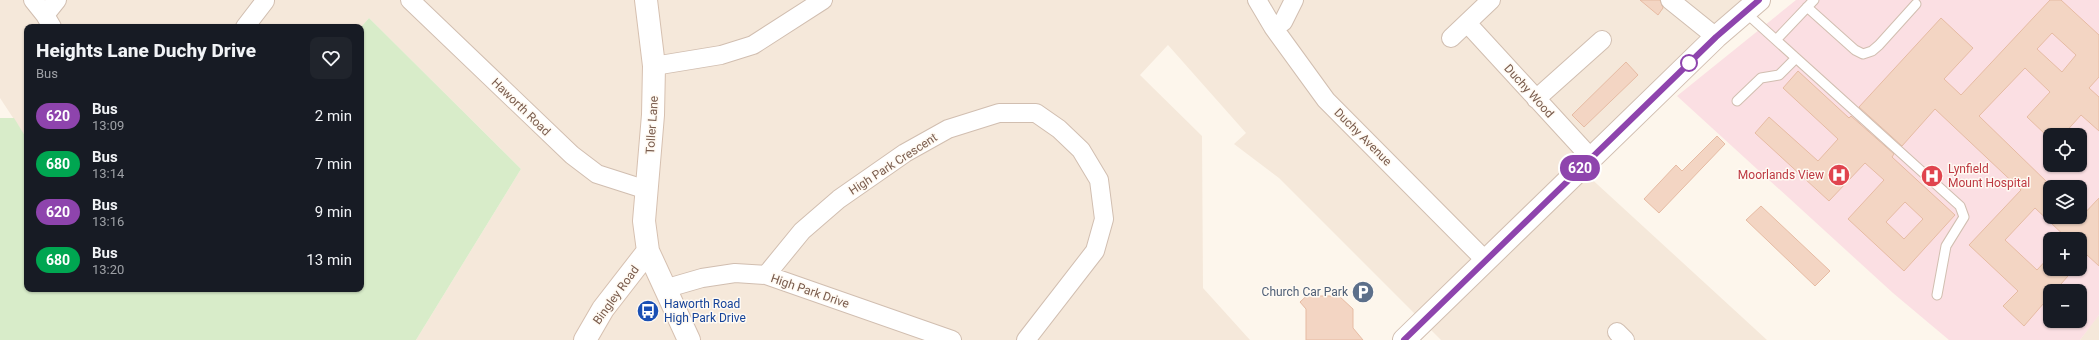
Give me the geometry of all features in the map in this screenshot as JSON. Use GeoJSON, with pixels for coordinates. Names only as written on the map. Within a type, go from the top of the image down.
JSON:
{"type":"FeatureCollection","features":[{"type":"Feature","properties":{"kind":"street"},"geometry":{"type":"LineString","coordinates":[[33,0],[49,21]]}},
{"type":"Feature","properties":{"kind":"street"},"geometry":{"type":"LineString","coordinates":[[49,21],[57,0]]}},
{"type":"Feature","properties":{"kind":"street","name":"Haworth Road"},"geometry":{"type":"LineString","coordinates":[[410,0],[572,155],[597,174],[647,190]]}},
{"type":"Feature","properties":{"kind":"street","name":"Toller Lane"},"geometry":{"type":"LineString","coordinates":[[646,0],[654,66],[653,115],[644,221],[648,251]]}},
{"type":"Feature","properties":{"kind":"street"},"geometry":{"type":"LineString","coordinates":[[654,66],[720,55],[753,45],[823,0]]}},
{"type":"Feature","properties":{"kind":"street","name":"Duchy Avenue"},"geometry":{"type":"LineString","coordinates":[[1257,0],[1273,28],[1326,100],[1485,260]]}},
{"type":"Feature","properties":{"kind":"street"},"geometry":{"type":"LineString","coordinates":[[1273,28],[1283,22],[1294,0]]}},
{"type":"Feature","properties":{"kind":"street"},"geometry":{"type":"LineString","coordinates":[[1451,38],[1491,0]]}},
{"type":"Feature","properties":{"kind":"street"},"geometry":{"type":"LineString","coordinates":[[1670,0],[1716,37]]}},
{"type":"Feature","properties":{"kind":"street"},"geometry":{"type":"LineString","coordinates":[[247,24],[265,1]]}},
{"type":"Feature","properties":{"kind":"street"},"geometry":{"type":"LineString","coordinates":[[1408,339],[1485,260],[1716,37],[1752,6]]}},
{"type":"Feature","properties":{"kind":"street","name":"Duchy Wood"},"geometry":{"type":"LineString","coordinates":[[1467,23],[1591,158]]}},
{"type":"Feature","properties":{"kind":"street"},"geometry":{"type":"LineString","coordinates":[[1536,99],[1602,40]]}},
{"type":"Feature","properties":{"kind":"street","name":"High Park Crescent"},"geometry":{"type":"LineString","coordinates":[[766,275],[802,231],[839,199],[906,153],[948,129],[999,113],[1036,113],[1060,128],[1081,150],[1099,180],[1104,219],[1095,251],[1026,340]]}},
{"type":"Feature","properties":{"kind":"street"},"geometry":{"type":"LineString","coordinates":[[648,251],[689,340]]}},
{"type":"Feature","properties":{"kind":"street","name":"Bingley Road"},"geometry":{"type":"LineString","coordinates":[[585,340],[603,309],[648,251]]}},
{"type":"Feature","properties":{"kind":"street","name":"High Park Drive"},"geometry":{"type":"LineString","coordinates":[[664,288],[702,278],[735,273],[766,275],[952,340]]}},
{"type":"Feature","properties":{"kind":"lane"},"geometry":{"type":"LineString","coordinates":[[1776,40],[1814,0]]}},
{"type":"Feature","properties":{"kind":"lane"},"geometry":{"type":"LineString","coordinates":[[1807,7],[1855,50],[1863,54],[1872,51],[1879,45],[1916,4]]}},
{"type":"Feature","properties":{"kind":"lane"},"geometry":{"type":"LineString","coordinates":[[1752,6],[1776,40],[1960,206],[1964,218],[1946,246],[1937,295]]}},
{"type":"Feature","properties":{"kind":"lane"},"geometry":{"type":"LineString","coordinates":[[1737,101],[1761,78],[1779,75],[1796,58]]}},
{"type":"Feature","properties":{"kind":"shaded area"},"geometry":{"type":"Polygon","coordinates":[[[0,0],[1741,0],[1712,25],[1573,162],[1767,340],[1441,340],[1279,178],[1234,144],[1246,133],[1168,45],[1140,75],[1202,136],[1203,288],[1250,340],[416,340],[521,169],[369,18],[364,24],[24,24],[24,134],[0,98],[0,0]]]}},
{"type":"Feature","properties":{"kind":"shaded area","name":"Lynfield Mount Hospital"},"geometry":{"type":"Polygon","coordinates":[[[1796,0],[2099,0],[2099,315],[2080,340],[1949,340],[1893,293],[1677,96],[1796,0]]]}},
{"type":"Feature","properties":{"kind":"shaded area"},"geometry":{"type":"Polygon","coordinates":[[[2099,315],[2099,340],[2080,340],[2096,318],[2099,315]]]}},
{"type":"Feature","properties":{"kind":"green space"},"geometry":{"type":"Polygon","coordinates":[[[369,18],[521,169],[416,340],[0,340],[0,118],[14,118],[24,134],[24,292],[364,292],[364,24],[369,18]]]}},
{"type":"Feature","properties":{"kind":"building"},"geometry":{"type":"Polygon","coordinates":[[[1640,0],[1660,0],[1663,8],[1658,15],[1640,0]]]}},
{"type":"Feature","properties":{"kind":"building"},"geometry":{"type":"Polygon","coordinates":[[[2050,0],[2061,0],[2099,35],[2099,77],[2089,88],[2099,97],[2099,131],[2081,115],[2069,128],[2043,128],[2043,132],[2027,117],[2050,92],[2025,68],[1979,116],[2045,180],[2043,180],[2043,216],[2035,208],[2005,240],[2037,270],[2043,264],[2043,276],[2068,276],[2061,284],[2043,284],[2043,304],[2024,326],[2003,306],[2018,291],[1969,245],[2021,190],[1935,109],[1902,146],[1859,107],[1941,18],[1973,48],[1944,79],[1961,95],[2050,0]],[[2052,33],[2037,49],[2062,72],[2076,55],[2052,33]]]}},
{"type":"Feature","properties":{"kind":"building"},"geometry":{"type":"Polygon","coordinates":[[[1626,62],[1638,75],[1584,127],[1572,115],[1626,62]]]}},
{"type":"Feature","properties":{"kind":"building"},"geometry":{"type":"Polygon","coordinates":[[[1798,71],[1849,118],[1851,116],[1894,154],[1892,157],[1955,215],[1904,271],[1848,219],[1884,180],[1865,163],[1829,201],[1755,133],[1769,117],[1818,161],[1838,139],[1783,88],[1798,71]],[[1905,202],[1886,222],[1904,239],[1923,219],[1905,202]]]}},
{"type":"Feature","properties":{"kind":"building"},"geometry":{"type":"Polygon","coordinates":[[[1717,136],[1725,144],[1659,213],[1644,199],[1676,165],[1682,171],[1717,136]]]}},
{"type":"Feature","properties":{"kind":"building"},"geometry":{"type":"Polygon","coordinates":[[[2099,198],[2099,266],[2087,255],[2087,232],[2061,232],[2052,224],[2087,224],[2087,211],[2099,198]]]}},
{"type":"Feature","properties":{"kind":"building"},"geometry":{"type":"Polygon","coordinates":[[[1761,206],[1830,271],[1815,286],[1746,220],[1761,206]]]}},
{"type":"Feature","properties":{"kind":"building"},"geometry":{"type":"Polygon","coordinates":[[[1314,289],[1320,296],[1339,296],[1353,309],[1353,328],[1363,340],[1306,340],[1306,309],[1300,302],[1314,289]]]}},
{"type":"Feature","properties":{"kind":"bus line","name":"620"},"geometry":{"type":"LineString","coordinates":[[1404,340],[1716,37],[1759,0]]}},
{"type":"Feature","properties":{"kind":"place","name":"Moorlands View"},"geometry":{"type":"Point","coordinates":[1839,175]}},
{"type":"Feature","properties":{"kind":"place","name":"Lynfield Mount Hospital"},"geometry":{"type":"Point","coordinates":[1932,176]}},
{"type":"Feature","properties":{"kind":"place","name":"Church Car Park"},"geometry":{"type":"Point","coordinates":[1363,292]}},
{"type":"Feature","properties":{"kind":"place","name":"Haworth Road High Park Drive"},"geometry":{"type":"Point","coordinates":[648,311]}}]}
